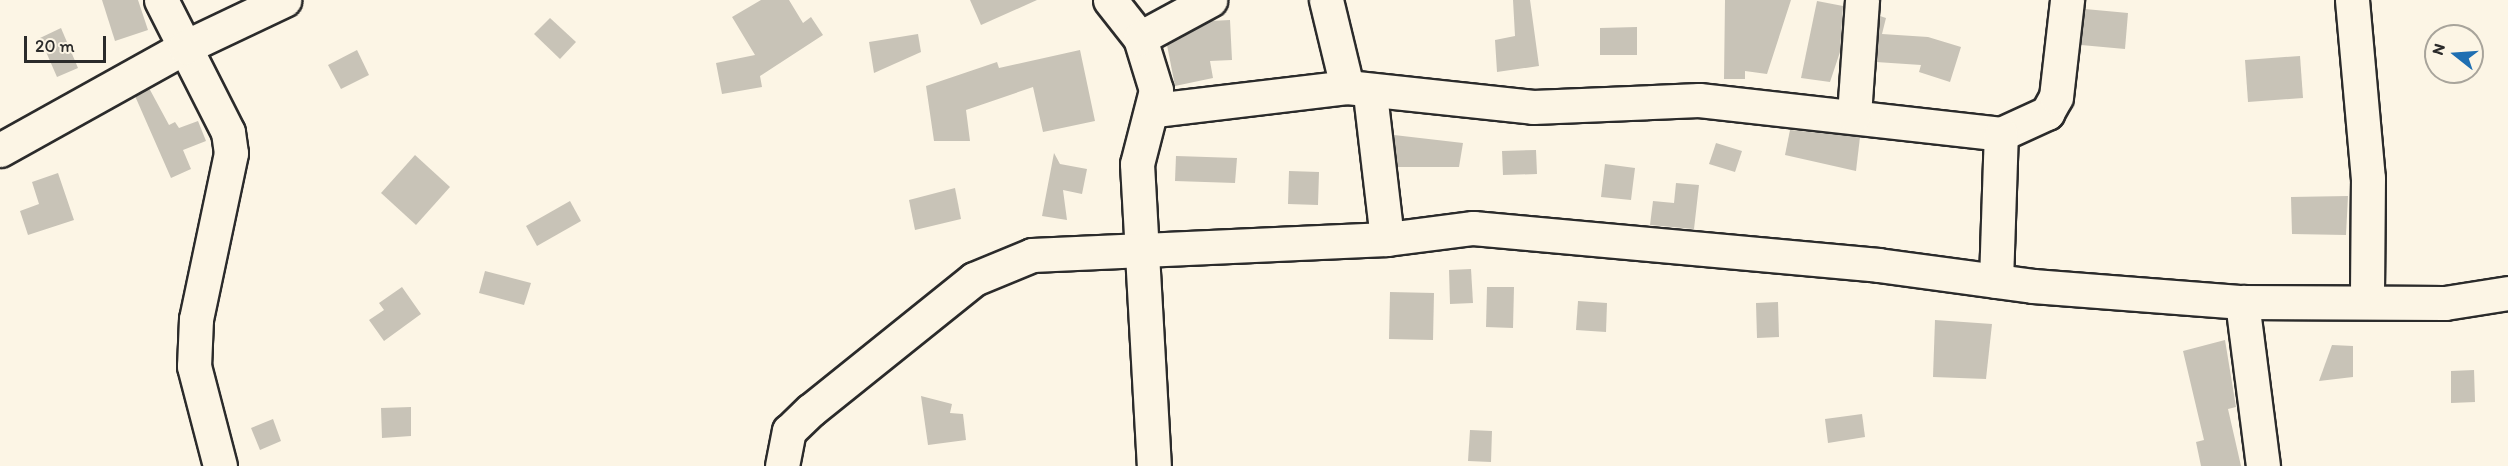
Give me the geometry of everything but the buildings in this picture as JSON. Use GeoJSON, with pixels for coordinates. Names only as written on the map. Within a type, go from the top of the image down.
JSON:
{"type":"FeatureCollection","features":[{"type":"Feature","properties":{"kind":"street"},"geometry":{"type":"LineString","coordinates":[[161,0],[228,132],[231,153],[196,319],[194,366],[220,466]]}},
{"type":"Feature","properties":{"kind":"street"},"geometry":{"type":"LineString","coordinates":[[0,150],[185,47],[284,0]]}},
{"type":"Feature","properties":{"kind":"street"},"geometry":{"type":"LineString","coordinates":[[1110,0],[1140,38],[1156,90],[1155,110],[1137,164],[1138,252],[1154,466]]}},
{"type":"Feature","properties":{"kind":"street"},"geometry":{"type":"LineString","coordinates":[[1140,38],[1210,0]]}},
{"type":"Feature","properties":{"kind":"street"},"geometry":{"type":"LineString","coordinates":[[1326,0],[1359,91],[1387,239]]}},
{"type":"Feature","properties":{"kind":"street"},"geometry":{"type":"LineString","coordinates":[[1854,116],[1862,0]]}},
{"type":"Feature","properties":{"kind":"street"},"geometry":{"type":"LineString","coordinates":[[1155,110],[1359,91],[1533,107],[1699,100],[2001,134],[2048,112],[2056,97],[2067,0]]}},
{"type":"Feature","properties":{"kind":"street"},"geometry":{"type":"LineString","coordinates":[[2352,0],[2368,178],[2367,302]]}},
{"type":"Feature","properties":{"kind":"street"},"geometry":{"type":"LineString","coordinates":[[1996,281],[2001,134]]}},
{"type":"Feature","properties":{"kind":"street"},"geometry":{"type":"LineString","coordinates":[[782,466],[789,431],[974,279],[1032,255],[1387,239],[1473,228],[1996,281],[2242,302],[2445,303],[2508,293]]}},
{"type":"Feature","properties":{"kind":"street"},"geometry":{"type":"LineString","coordinates":[[2242,302],[2263,466]]}}]}
